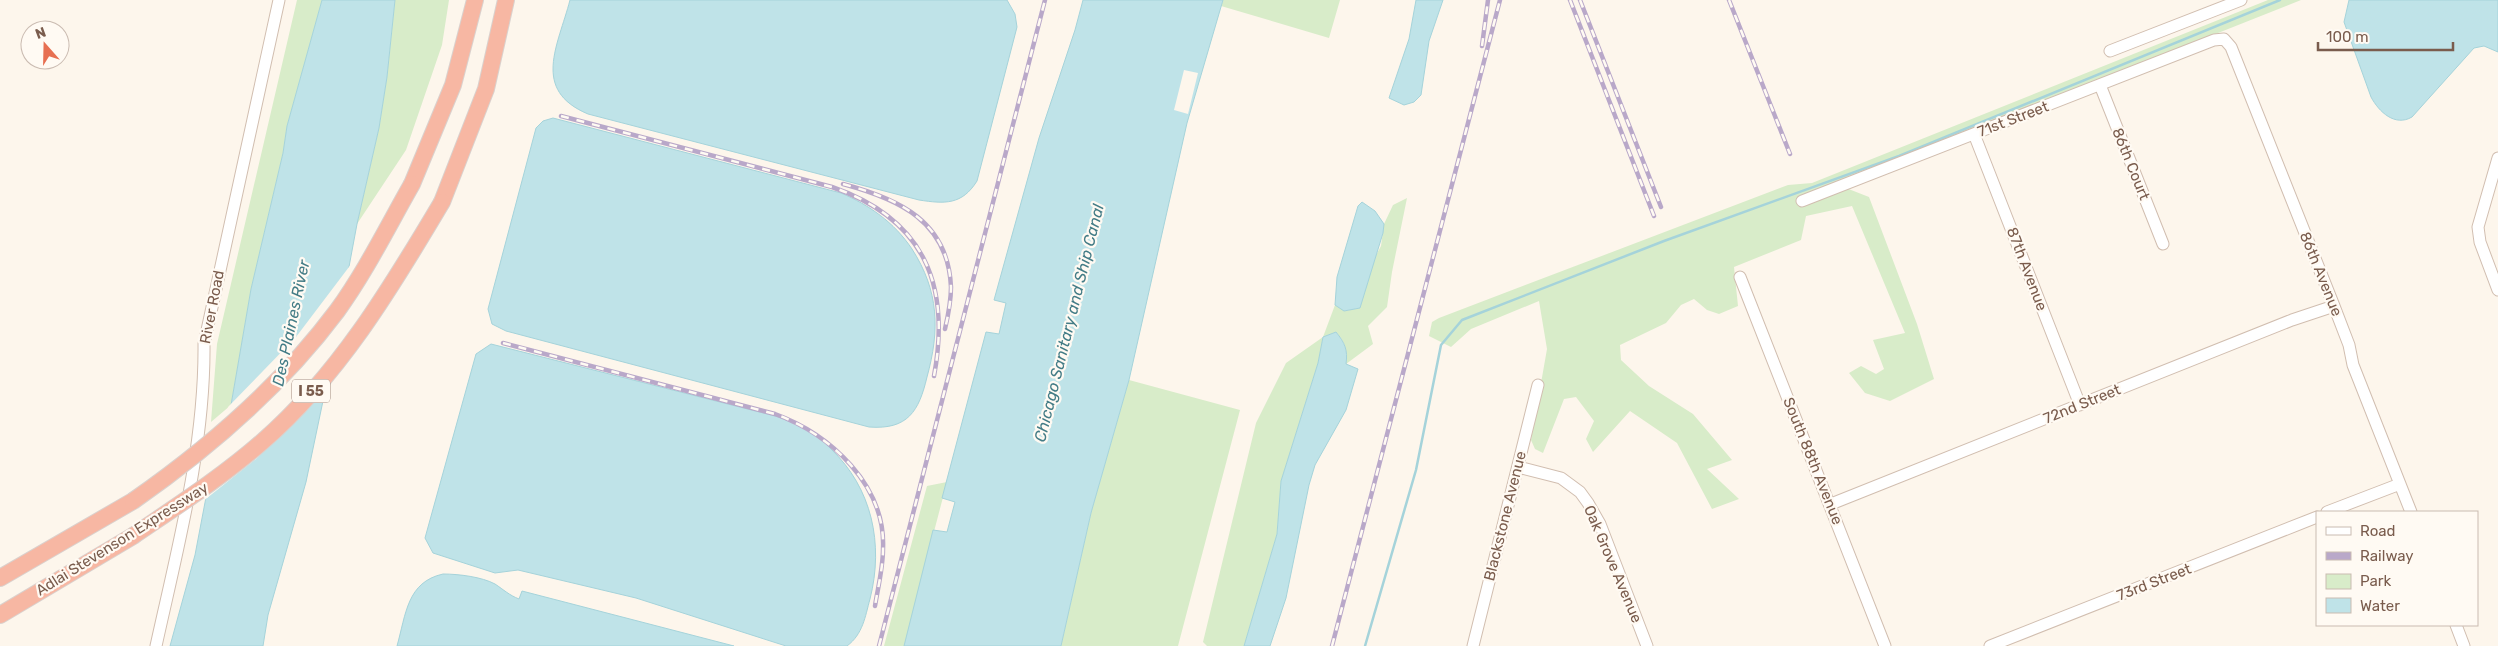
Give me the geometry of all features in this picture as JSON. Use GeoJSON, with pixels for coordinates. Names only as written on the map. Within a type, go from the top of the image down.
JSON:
{"type":"FeatureCollection","features":[{"type":"Feature","properties":{"kind":"highway","name":"Adlai Stevenson Expressway"},"geometry":{"type":"LineString","coordinates":[[0,578],[133,501],[182,467],[221,435],[304,350],[337,311],[366,267],[412,184],[453,85],[475,0]]}},
{"type":"Feature","properties":{"kind":"highway","name":"Adlai Stevenson Expressway"},"geometry":{"type":"LineString","coordinates":[[0,615],[133,536],[210,484],[263,441],[308,394],[357,337],[401,271],[442,202],[486,89],[506,0]]}},
{"type":"Feature","properties":{"kind":"street","name":"River Road"},"geometry":{"type":"LineString","coordinates":[[156,646],[195,467],[204,377],[204,344],[279,0]]}},
{"type":"Feature","properties":{"kind":"street"},"geometry":{"type":"LineString","coordinates":[[2110,51],[2241,0]]}},
{"type":"Feature","properties":{"kind":"street","name":"71st Street"},"geometry":{"type":"LineString","coordinates":[[1802,201],[2214,40],[2224,40]]}},
{"type":"Feature","properties":{"kind":"street","name":"86th Avenue"},"geometry":{"type":"LineString","coordinates":[[2224,40],[2231,47],[2334,306],[2349,345],[2353,365],[2411,511]]}},
{"type":"Feature","properties":{"kind":"street","name":"86th Court"},"geometry":{"type":"LineString","coordinates":[[2100,85],[2163,244]]}},
{"type":"Feature","properties":{"kind":"street","name":"87th Avenue"},"geometry":{"type":"LineString","coordinates":[[1974,134],[2080,405]]}},
{"type":"Feature","properties":{"kind":"street"},"geometry":{"type":"LineString","coordinates":[[2498,158],[2478,226],[2480,242],[2498,290]]}},
{"type":"Feature","properties":{"kind":"street","name":"South 88th Avenue"},"geometry":{"type":"LineString","coordinates":[[1740,277],[1831,504],[1885,646]]}},
{"type":"Feature","properties":{"kind":"street","name":"72nd Street"},"geometry":{"type":"LineString","coordinates":[[1831,504],[2292,320],[2334,306]]}},
{"type":"Feature","properties":{"kind":"street","name":"Blackstone Avenue"},"geometry":{"type":"LineString","coordinates":[[1473,646],[1538,386]]}},
{"type":"Feature","properties":{"kind":"street","name":"Oak Grove Avenue"},"geometry":{"type":"LineString","coordinates":[[1518,467],[1561,478],[1580,492],[1588,503],[1600,524],[1647,646]]}},
{"type":"Feature","properties":{"kind":"street"},"geometry":{"type":"LineString","coordinates":[[2330,511],[2400,484]]}},
{"type":"Feature","properties":{"kind":"street","name":"73rd Street"},"geometry":{"type":"LineString","coordinates":[[1990,646],[2316,517]]}},
{"type":"Feature","properties":{"kind":"street"},"geometry":{"type":"LineString","coordinates":[[2456,626],[2464,646]]}},
{"type":"Feature","properties":{"kind":"green space"},"geometry":{"type":"Polygon","coordinates":[[[297,0],[322,0],[287,126],[283,153],[251,289],[231,405],[211,422],[217,344],[297,0]]]}},
{"type":"Feature","properties":{"kind":"green space"},"geometry":{"type":"Polygon","coordinates":[[[395,0],[449,0],[442,45],[406,150],[357,224],[379,128],[387,77],[395,0]]]}},
{"type":"Feature","properties":{"kind":"green space"},"geometry":{"type":"Polygon","coordinates":[[[1223,0],[1340,0],[1329,38],[1221,6],[1223,0]]]}},
{"type":"Feature","properties":{"kind":"green space"},"geometry":{"type":"Polygon","coordinates":[[[2268,0],[2301,0],[1850,179],[1846,188],[1869,197],[1917,324],[1934,379],[1890,401],[1865,393],[1849,373],[1861,366],[1876,374],[1884,369],[1873,340],[1905,333],[1852,206],[1806,216],[1801,240],[1734,267],[1738,306],[1719,314],[1707,310],[1694,299],[1681,305],[1666,323],[1620,345],[1621,360],[1649,386],[1693,414],[1732,460],[1707,469],[1739,499],[1712,509],[1677,443],[1630,411],[1593,452],[1586,439],[1594,421],[1576,397],[1564,399],[1543,453],[1535,449],[1531,440],[1547,349],[1539,301],[1471,329],[1451,347],[1429,336],[1432,322],[1439,318],[1788,185],[1812,183],[2268,0]]]}},
{"type":"Feature","properties":{"kind":"green space"},"geometry":{"type":"Polygon","coordinates":[[[1407,198],[1387,307],[1368,326],[1373,344],[1346,364],[1347,354],[1342,339],[1336,332],[1323,337],[1335,305],[1345,311],[1360,308],[1374,259],[1381,246],[1384,224],[1393,205],[1407,198]]]}},
{"type":"Feature","properties":{"kind":"green space"},"geometry":{"type":"Polygon","coordinates":[[[1323,337],[1318,363],[1281,481],[1277,534],[1244,646],[1207,646],[1203,642],[1256,423],[1286,363],[1323,337]]]}},
{"type":"Feature","properties":{"kind":"green space"},"geometry":{"type":"Polygon","coordinates":[[[1129,380],[1240,410],[1178,646],[1061,646],[1091,513],[1129,380]]]}},
{"type":"Feature","properties":{"kind":"green space"},"geometry":{"type":"Polygon","coordinates":[[[947,482],[904,646],[884,646],[927,486],[947,482]]]}},
{"type":"Feature","properties":{"kind":"water","name":"Des Plaines River"},"geometry":{"type":"Polygon","coordinates":[[[322,0],[395,0],[387,77],[379,128],[357,224],[306,482],[268,615],[263,646],[170,646],[195,555],[207,492],[231,405],[251,289],[283,153],[287,126],[322,0]]]}},
{"type":"Feature","properties":{"kind":"water"},"geometry":{"type":"Polygon","coordinates":[[[570,0],[1007,0],[1015,14],[1017,27],[977,181],[959,199],[937,202],[919,200],[588,114],[570,104],[559,93],[554,80],[555,50],[570,0]]]}},
{"type":"Feature","properties":{"kind":"water","name":"Chicago Sanitary and Ship Canal"},"geometry":{"type":"Polygon","coordinates":[[[1083,0],[1223,0],[1187,123],[1129,380],[1091,513],[1061,646],[904,646],[933,530],[947,532],[955,502],[942,498],[986,332],[999,334],[1006,303],[994,300],[1039,138],[1083,0]]]}},
{"type":"Feature","properties":{"kind":"water"},"geometry":{"type":"Polygon","coordinates":[[[1416,0],[1443,0],[1429,41],[1421,95],[1414,102],[1404,105],[1389,98],[1409,39],[1416,0]]]}},
{"type":"Feature","properties":{"kind":"water"},"geometry":{"type":"Polygon","coordinates":[[[2349,0],[2498,0],[2498,52],[2484,46],[2474,48],[2412,117],[2406,120],[2394,119],[2383,113],[2371,97],[2344,22],[2349,0]]]}},
{"type":"Feature","properties":{"kind":"water"},"geometry":{"type":"Polygon","coordinates":[[[553,118],[841,193],[880,215],[905,239],[912,249],[928,280],[935,311],[934,343],[931,360],[920,400],[910,416],[893,425],[869,427],[506,331],[492,324],[488,309],[536,128],[543,121],[553,118]]]}},
{"type":"Feature","properties":{"kind":"water"},"geometry":{"type":"Polygon","coordinates":[[[1362,202],[1375,211],[1384,224],[1383,233],[1360,308],[1344,311],[1335,305],[1337,277],[1358,206],[1362,202]]]}},
{"type":"Feature","properties":{"kind":"water"},"geometry":{"type":"Polygon","coordinates":[[[1336,332],[1345,347],[1347,355],[1346,364],[1358,369],[1346,410],[1315,465],[1309,485],[1286,598],[1270,646],[1244,646],[1277,534],[1281,481],[1318,363],[1323,337],[1336,332]]]}},
{"type":"Feature","properties":{"kind":"water"},"geometry":{"type":"Polygon","coordinates":[[[491,344],[779,417],[804,427],[814,434],[845,464],[865,499],[871,518],[876,558],[874,578],[865,619],[857,636],[847,646],[786,646],[636,598],[518,570],[495,573],[433,553],[425,538],[476,354],[491,344]]]}},
{"type":"Feature","properties":{"kind":"water"},"geometry":{"type":"Polygon","coordinates":[[[443,574],[484,579],[519,599],[522,591],[734,646],[397,646],[406,611],[415,592],[431,578],[443,574]]]}},
{"type":"Feature","properties":{"kind":"pier"},"geometry":{"type":"Polygon","coordinates":[[[1184,70],[1198,73],[1188,114],[1174,110],[1184,70]]]}},
{"type":"Feature","properties":{"kind":"pier"},"geometry":{"type":"Polygon","coordinates":[[[352,263],[328,387],[256,459],[202,502],[228,407],[296,337],[352,263]]]}},
{"type":"Feature","properties":{"kind":"waterway"},"geometry":{"type":"LineString","coordinates":[[1365,646],[1416,470],[1441,345],[1462,320],[1664,241],[1899,156],[2280,0]]}},
{"type":"Feature","properties":{"kind":"railway"},"geometry":{"type":"LineString","coordinates":[[879,646],[1045,0]]}},
{"type":"Feature","properties":{"kind":"railway"},"geometry":{"type":"LineString","coordinates":[[1482,46],[1488,0]]}},
{"type":"Feature","properties":{"kind":"railway"},"geometry":{"type":"LineString","coordinates":[[1332,646],[1500,0]]}},
{"type":"Feature","properties":{"kind":"railway"},"geometry":{"type":"LineString","coordinates":[[1570,0],[1654,216]]}},
{"type":"Feature","properties":{"kind":"railway"},"geometry":{"type":"LineString","coordinates":[[1580,0],[1661,207]]}},
{"type":"Feature","properties":{"kind":"railway"},"geometry":{"type":"LineString","coordinates":[[1729,0],[1790,154]]}},
{"type":"Feature","properties":{"kind":"railway"},"geometry":{"type":"LineString","coordinates":[[561,116],[832,187],[863,201],[889,217],[909,237],[924,259],[933,284],[938,312],[938,343],[934,376]]}},
{"type":"Feature","properties":{"kind":"railway"},"geometry":{"type":"LineString","coordinates":[[843,184],[883,197],[901,206],[917,216],[930,229],[941,245],[948,264],[951,292],[945,329]]}},
{"type":"Feature","properties":{"kind":"railway"},"geometry":{"type":"LineString","coordinates":[[503,343],[775,414],[796,423],[816,435],[851,465],[865,483],[875,504],[881,526],[883,549],[875,606]]}}]}
